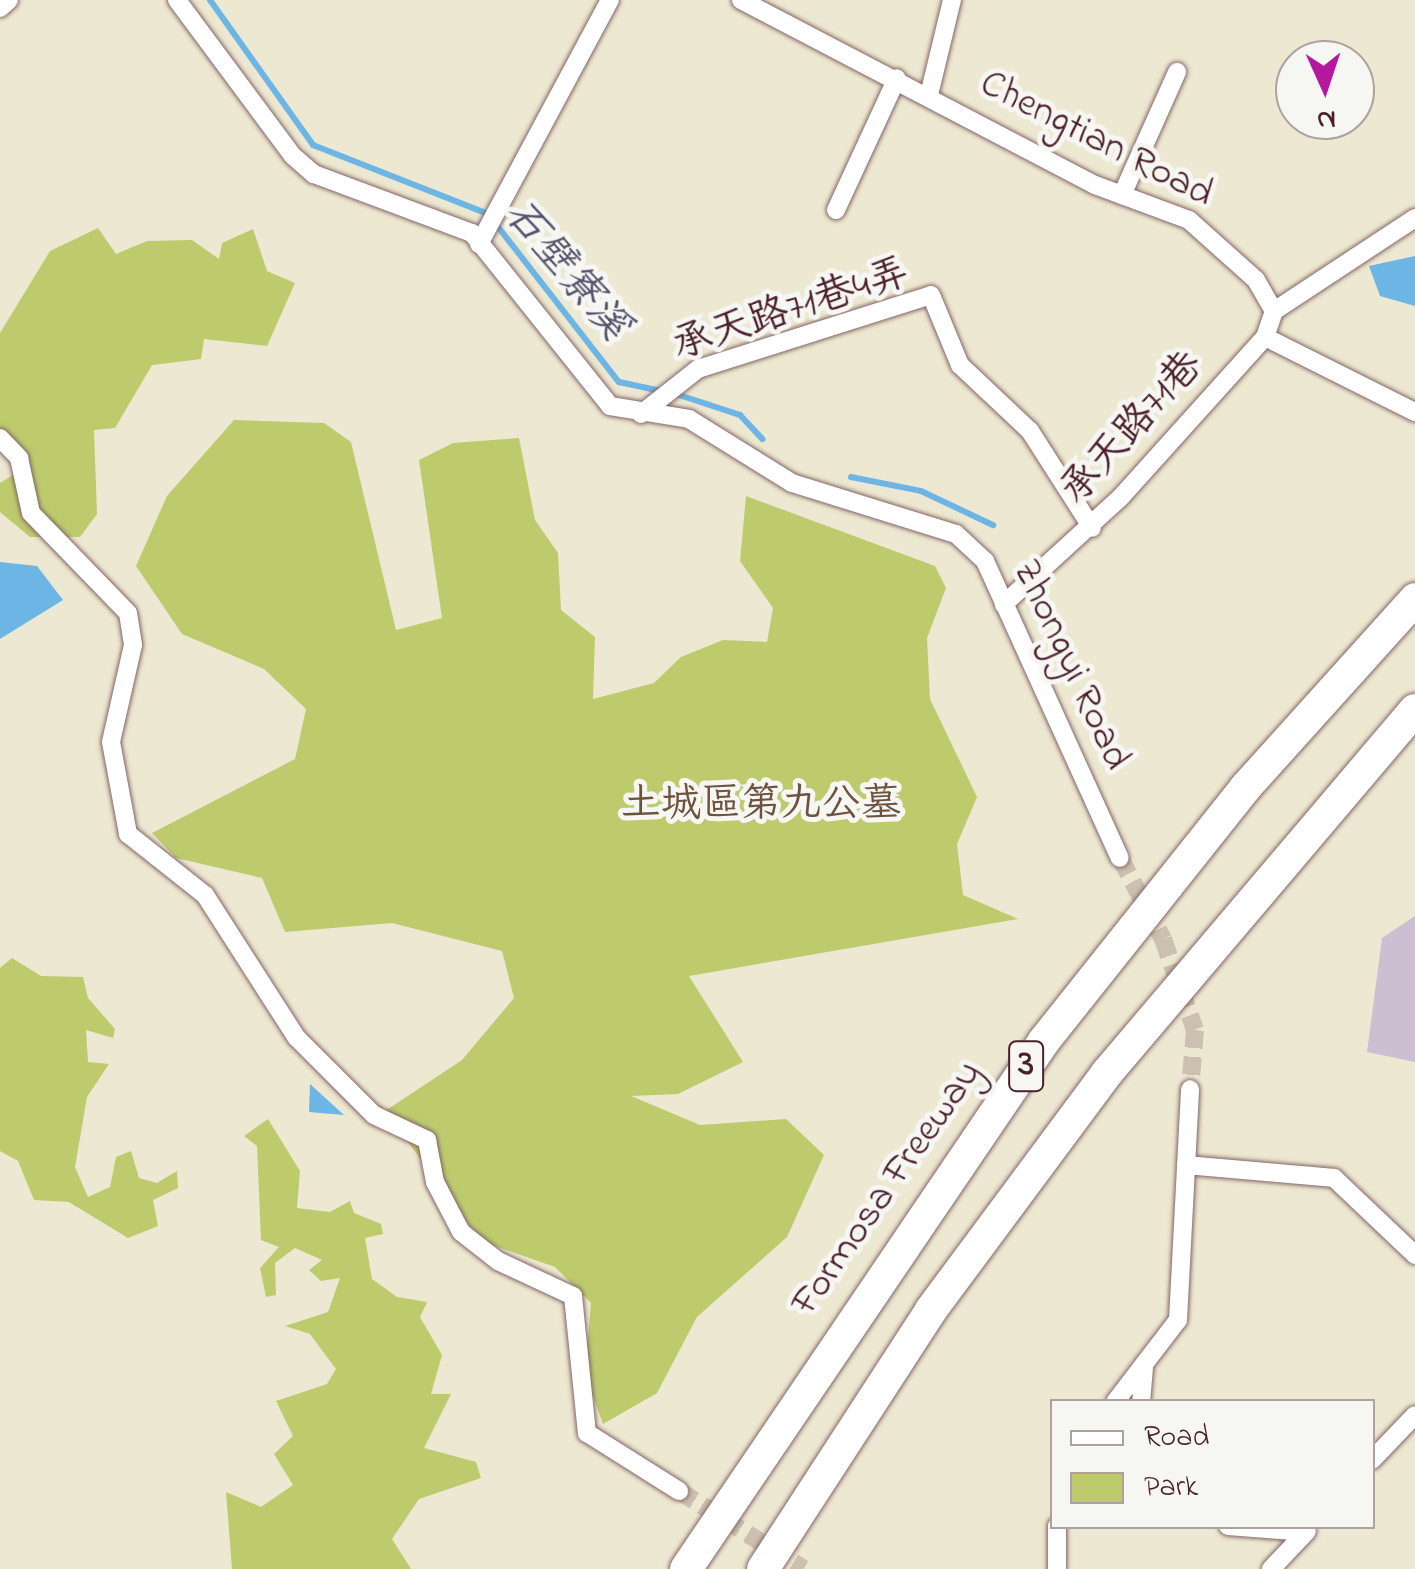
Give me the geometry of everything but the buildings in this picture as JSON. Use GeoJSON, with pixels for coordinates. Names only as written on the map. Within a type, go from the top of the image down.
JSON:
{"type":"FeatureCollection","features":[{"type":"Feature","properties":{"kind":"highway","name":"Formosa Freeway"},"geometry":{"type":"LineString","coordinates":[[686,1569],[1044,1040],[1246,787],[1415,599]]}},
{"type":"Feature","properties":{"kind":"highway","name":"3"},"geometry":{"type":"LineString","coordinates":[[762,1569],[931,1310],[1107,1073],[1415,710]]}},
{"type":"Feature","properties":{"kind":"street"},"geometry":{"type":"LineString","coordinates":[[0,8],[9,0]]}},
{"type":"Feature","properties":{"kind":"street","name":"Zhongyi Road"},"geometry":{"type":"LineString","coordinates":[[177,0],[314,174],[456,222],[485,239],[590,390],[689,420],[792,482],[956,534],[985,560],[1120,858]]}},
{"type":"Feature","properties":{"kind":"street"},"geometry":{"type":"LineString","coordinates":[[485,239],[502,216],[610,0]]}},
{"type":"Feature","properties":{"kind":"street","name":"Chengtian Road"},"geometry":{"type":"LineString","coordinates":[[742,0],[1122,195],[1189,220],[1256,280],[1274,311]]}},
{"type":"Feature","properties":{"kind":"street"},"geometry":{"type":"LineString","coordinates":[[929,95],[952,0]]}},
{"type":"Feature","properties":{"kind":"street"},"geometry":{"type":"LineString","coordinates":[[1122,195],[1177,72]]}},
{"type":"Feature","properties":{"kind":"street"},"geometry":{"type":"LineString","coordinates":[[836,210],[896,78]]}},
{"type":"Feature","properties":{"kind":"street"},"geometry":{"type":"LineString","coordinates":[[1415,218],[1274,311],[1265,337],[1415,412]]}},
{"type":"Feature","properties":{"kind":"street","name":"承天路71巷4弄"},"geometry":{"type":"LineString","coordinates":[[646,407],[676,383],[932,294],[960,365],[1030,431],[1092,528]]}},
{"type":"Feature","properties":{"kind":"street","name":"承天路71巷"},"geometry":{"type":"LineString","coordinates":[[1004,604],[1092,528],[1265,337]]}},
{"type":"Feature","properties":{"kind":"street"},"geometry":{"type":"LineString","coordinates":[[0,438],[20,458],[31,513],[128,613],[133,645],[110,742],[128,834],[206,895],[296,1036],[374,1115],[427,1140],[435,1182],[461,1232],[498,1262],[573,1296],[587,1433],[679,1491]]}},
{"type":"Feature","properties":{"kind":"street"},"geometry":{"type":"LineString","coordinates":[[1116,1399],[1178,1320],[1190,1088]]}},
{"type":"Feature","properties":{"kind":"street"},"geometry":{"type":"LineString","coordinates":[[1186,1164],[1334,1178],[1415,1255]]}},
{"type":"Feature","properties":{"kind":"street"},"geometry":{"type":"LineString","coordinates":[[1142,1399],[1144,1364]]}},
{"type":"Feature","properties":{"kind":"street"},"geometry":{"type":"LineString","coordinates":[[1375,1457],[1415,1415]]}},
{"type":"Feature","properties":{"kind":"street"},"geometry":{"type":"LineString","coordinates":[[1057,1529],[1057,1569]]}},
{"type":"Feature","properties":{"kind":"street"},"geometry":{"type":"LineString","coordinates":[[1271,1569],[1308,1529]]}},
{"type":"Feature","properties":{"kind":"shaded area"},"geometry":{"type":"Polygon","coordinates":[[[1415,916],[1415,1062],[1367,1052],[1382,938],[1415,916]]]}},
{"type":"Feature","properties":{"kind":"green space"},"geometry":{"type":"Polygon","coordinates":[[[98,228],[116,254],[147,241],[192,240],[219,259],[222,243],[253,229],[267,271],[295,283],[267,346],[204,339],[201,359],[152,365],[115,428],[94,430],[97,514],[80,537],[30,537],[0,512],[0,483],[24,468],[0,439],[0,333],[50,251],[98,228]]]}},
{"type":"Feature","properties":{"kind":"green space","name":"土城區第九公墓"},"geometry":{"type":"Polygon","coordinates":[[[234,420],[324,423],[351,442],[396,630],[442,618],[419,460],[453,443],[519,438],[535,520],[558,553],[561,610],[595,637],[593,699],[654,683],[681,657],[723,640],[767,642],[773,608],[740,561],[746,496],[935,566],[946,588],[927,638],[930,699],[977,797],[957,844],[963,895],[1018,919],[689,976],[743,1062],[678,1094],[631,1096],[700,1125],[786,1119],[824,1155],[787,1237],[697,1317],[657,1393],[603,1424],[585,1374],[591,1303],[555,1267],[481,1241],[385,1111],[462,1060],[514,998],[502,951],[392,923],[285,932],[262,878],[176,858],[152,833],[295,759],[306,709],[264,669],[182,634],[136,566],[167,496],[234,420]]]}},
{"type":"Feature","properties":{"kind":"green space"},"geometry":{"type":"Polygon","coordinates":[[[12,958],[41,976],[83,977],[88,998],[115,1029],[113,1038],[86,1030],[88,1062],[109,1064],[87,1097],[75,1167],[88,1197],[110,1187],[116,1157],[131,1151],[139,1178],[157,1183],[177,1171],[178,1188],[153,1200],[158,1226],[128,1238],[69,1202],[34,1200],[18,1161],[0,1151],[0,968],[12,958]]]}},
{"type":"Feature","properties":{"kind":"green space"},"geometry":{"type":"Polygon","coordinates":[[[268,1119],[300,1171],[297,1208],[330,1212],[350,1201],[354,1213],[381,1224],[383,1234],[365,1238],[372,1279],[397,1297],[427,1302],[420,1317],[442,1355],[431,1394],[451,1394],[424,1448],[476,1462],[481,1478],[419,1499],[392,1539],[411,1569],[232,1569],[226,1492],[261,1507],[293,1485],[274,1454],[293,1436],[276,1401],[327,1384],[336,1369],[310,1334],[285,1326],[328,1312],[340,1278],[321,1281],[309,1270],[322,1260],[295,1248],[275,1263],[276,1295],[266,1297],[260,1268],[279,1247],[261,1240],[257,1146],[244,1136],[268,1119]]]}},
{"type":"Feature","properties":{"kind":"water"},"geometry":{"type":"Polygon","coordinates":[[[1415,256],[1415,306],[1380,296],[1369,266],[1415,256]]]}},
{"type":"Feature","properties":{"kind":"water"},"geometry":{"type":"Polygon","coordinates":[[[0,562],[37,566],[63,600],[0,639],[0,562]]]}},
{"type":"Feature","properties":{"kind":"water"},"geometry":{"type":"Polygon","coordinates":[[[310,1084],[344,1115],[309,1112],[310,1084]]]}},
{"type":"Feature","properties":{"kind":"waterway","name":"石壁寮溪"},"geometry":{"type":"LineString","coordinates":[[210,0],[313,145],[488,214],[619,382],[661,391]]}},
{"type":"Feature","properties":{"kind":"waterway","name":"石壁寮溪"},"geometry":{"type":"LineString","coordinates":[[673,393],[740,415],[762,439]]}},
{"type":"Feature","properties":{"kind":"waterway","name":"石壁寮溪"},"geometry":{"type":"LineString","coordinates":[[851,477],[921,491],[993,525]]}},
{"type":"Feature","properties":{"kind":"tunnel"},"geometry":{"type":"LineString","coordinates":[[1120,858],[1163,939],[1195,1030],[1190,1089]]}},
{"type":"Feature","properties":{"kind":"tunnel"},"geometry":{"type":"LineString","coordinates":[[679,1491],[804,1569]]}}]}
